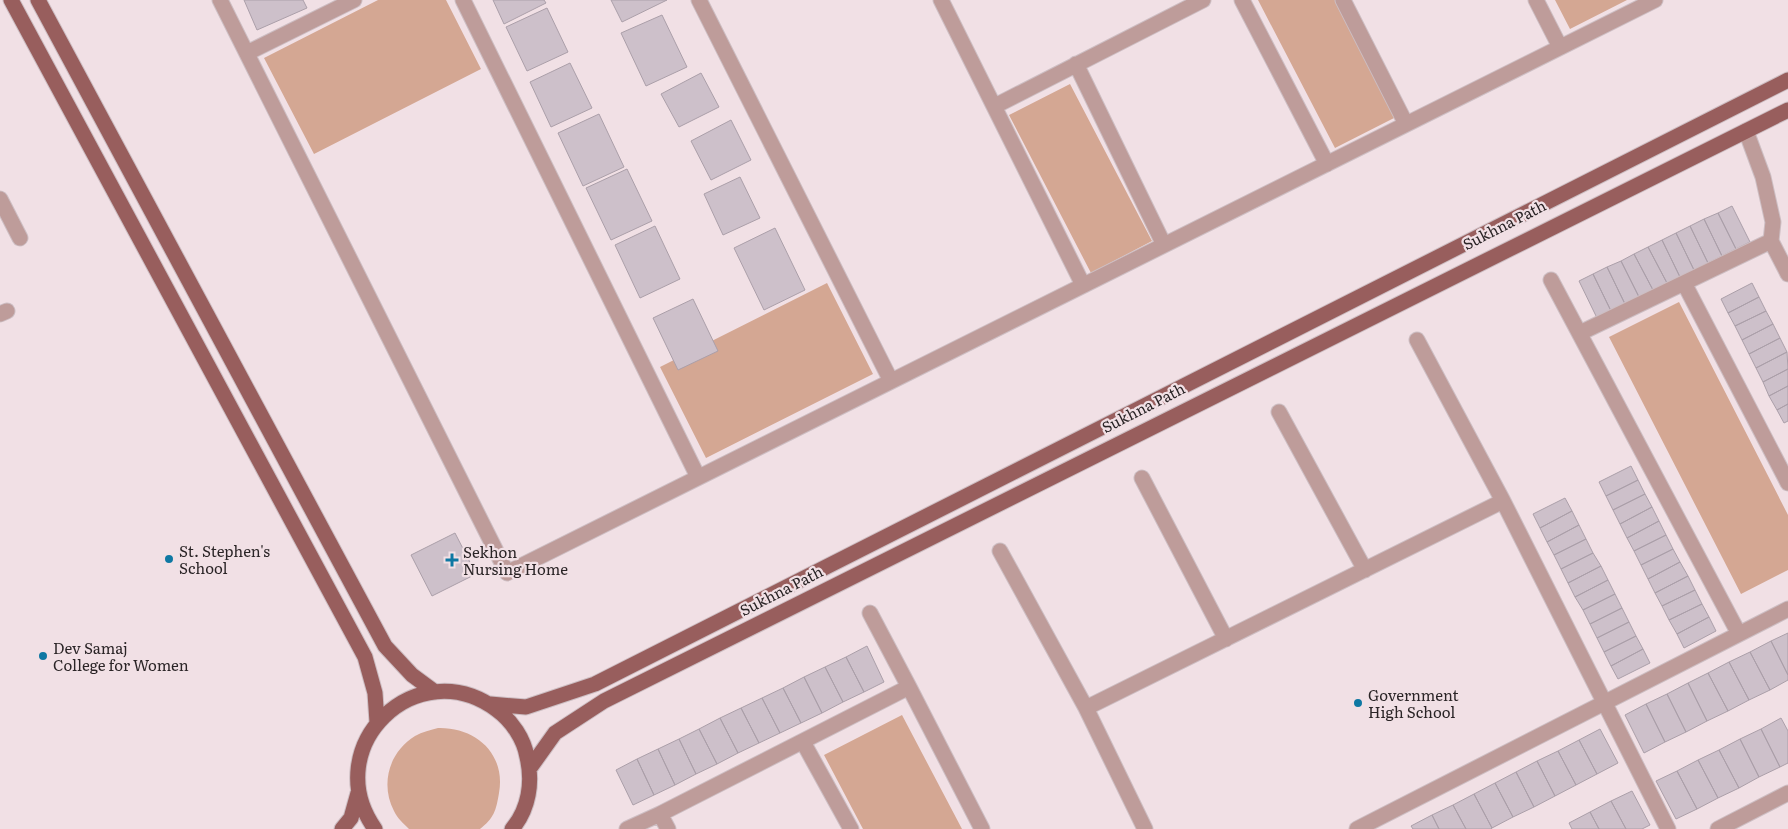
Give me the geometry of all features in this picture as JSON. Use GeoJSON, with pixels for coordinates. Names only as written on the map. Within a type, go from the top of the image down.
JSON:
{"type":"FeatureCollection","features":[{"type":"Feature","properties":{"kind":"main road"},"geometry":{"type":"LineString","coordinates":[[11,0],[365,657],[376,693],[377,722]]}},
{"type":"Feature","properties":{"kind":"main road"},"geometry":{"type":"LineString","coordinates":[[38,0],[385,646],[412,675],[435,692]]}},
{"type":"Feature","properties":{"kind":"main road","name":"Sukhna Path"},"geometry":{"type":"LineString","coordinates":[[490,704],[526,707],[595,684],[1788,80]]}},
{"type":"Feature","properties":{"kind":"main road","name":"Sukhna Path"},"geometry":{"type":"LineString","coordinates":[[530,768],[555,734],[604,701],[1788,110]]}},
{"type":"Feature","properties":{"kind":"main road"},"geometry":{"type":"LineString","coordinates":[[375,829],[362,806],[358,791],[357,773],[360,755],[367,738],[377,722],[403,701],[435,692],[464,694],[490,704],[502,714],[521,738],[530,768],[530,787],[525,807],[515,827]]}},
{"type":"Feature","properties":{"kind":"main road"},"geometry":{"type":"LineString","coordinates":[[342,829],[351,818],[358,791]]}},
{"type":"Feature","properties":{"kind":"street"},"geometry":{"type":"LineString","coordinates":[[220,0],[507,572],[1651,1]]}},
{"type":"Feature","properties":{"kind":"street"},"geometry":{"type":"LineString","coordinates":[[247,53],[354,0]]}},
{"type":"Feature","properties":{"kind":"street"},"geometry":{"type":"LineString","coordinates":[[463,0],[698,477]]}},
{"type":"Feature","properties":{"kind":"street"},"geometry":{"type":"LineString","coordinates":[[700,0],[891,381]]}},
{"type":"Feature","properties":{"kind":"street"},"geometry":{"type":"LineString","coordinates":[[941,0],[1084,285]]}},
{"type":"Feature","properties":{"kind":"street"},"geometry":{"type":"LineString","coordinates":[[995,106],[1203,0]]}},
{"type":"Feature","properties":{"kind":"street"},"geometry":{"type":"LineString","coordinates":[[1242,0],[1327,164]]}},
{"type":"Feature","properties":{"kind":"street"},"geometry":{"type":"LineString","coordinates":[[1343,0],[1406,124]]}},
{"type":"Feature","properties":{"kind":"street"},"geometry":{"type":"LineString","coordinates":[[1536,0],[1560,47]]}},
{"type":"Feature","properties":{"kind":"street"},"geometry":{"type":"LineString","coordinates":[[1076,64],[1164,245]]}},
{"type":"Feature","properties":{"kind":"street"},"geometry":{"type":"LineString","coordinates":[[1746,132],[1763,177],[1773,222],[1771,241],[1788,274]]}},
{"type":"Feature","properties":{"kind":"street"},"geometry":{"type":"LineString","coordinates":[[0,199],[20,238]]}},
{"type":"Feature","properties":{"kind":"street"},"geometry":{"type":"LineString","coordinates":[[1580,333],[1771,241]]}},
{"type":"Feature","properties":{"kind":"street"},"geometry":{"type":"LineString","coordinates":[[1552,280],[1740,634]]}},
{"type":"Feature","properties":{"kind":"street"},"geometry":{"type":"LineString","coordinates":[[1684,283],[1788,483]]}},
{"type":"Feature","properties":{"kind":"street"},"geometry":{"type":"LineString","coordinates":[[1417,340],[1503,501],[1668,829]]}},
{"type":"Feature","properties":{"kind":"street"},"geometry":{"type":"LineString","coordinates":[[1279,412],[1365,570]]}},
{"type":"Feature","properties":{"kind":"street"},"geometry":{"type":"LineString","coordinates":[[1142,478],[1226,639]]}},
{"type":"Feature","properties":{"kind":"street"},"geometry":{"type":"LineString","coordinates":[[1086,708],[1503,501]]}},
{"type":"Feature","properties":{"kind":"street"},"geometry":{"type":"LineString","coordinates":[[1000,551],[1086,708],[1145,829]]}},
{"type":"Feature","properties":{"kind":"street"},"geometry":{"type":"LineString","coordinates":[[1357,829],[1788,609]]}},
{"type":"Feature","properties":{"kind":"street"},"geometry":{"type":"LineString","coordinates":[[870,613],[982,829]]}},
{"type":"Feature","properties":{"kind":"street"},"geometry":{"type":"LineString","coordinates":[[627,829],[910,687]]}},
{"type":"Feature","properties":{"kind":"street"},"geometry":{"type":"LineString","coordinates":[[802,742],[850,829]]}},
{"type":"Feature","properties":{"kind":"street"},"geometry":{"type":"LineString","coordinates":[[1718,829],[1788,793]]}},
{"type":"Feature","properties":{"kind":"street"},"geometry":{"type":"LineString","coordinates":[[660,814],[668,829]]}},
{"type":"Feature","properties":{"kind":"shaded area"},"geometry":{"type":"Polygon","coordinates":[[[378,0],[446,0],[481,69],[314,154],[264,58],[378,0]]]}},
{"type":"Feature","properties":{"kind":"shaded area"},"geometry":{"type":"Polygon","coordinates":[[[1258,0],[1335,0],[1396,117],[1335,148],[1258,0]]]}},
{"type":"Feature","properties":{"kind":"shaded area"},"geometry":{"type":"Polygon","coordinates":[[[1555,0],[1627,0],[1570,29],[1555,0]]]}},
{"type":"Feature","properties":{"kind":"shaded area"},"geometry":{"type":"Polygon","coordinates":[[[1070,84],[1152,241],[1091,273],[1009,115],[1070,84]]]}},
{"type":"Feature","properties":{"kind":"shaded area"},"geometry":{"type":"Polygon","coordinates":[[[827,283],[873,374],[706,458],[660,367],[827,283]]]}},
{"type":"Feature","properties":{"kind":"shaded area"},"geometry":{"type":"Polygon","coordinates":[[[1679,302],[1788,515],[1788,570],[1741,594],[1609,337],[1679,302]]]}},
{"type":"Feature","properties":{"kind":"shaded area"},"geometry":{"type":"Polygon","coordinates":[[[902,715],[962,829],[863,829],[824,755],[902,715]]]}},
{"type":"Feature","properties":{"kind":"shaded area"},"geometry":{"type":"Polygon","coordinates":[[[438,728],[465,732],[476,738],[493,755],[498,766],[500,779],[497,805],[494,814],[480,829],[409,829],[394,811],[388,790],[388,780],[393,760],[406,743],[415,736],[438,728]]]}},
{"type":"Feature","properties":{"kind":"building"},"geometry":{"type":"Polygon","coordinates":[[[244,0],[303,0],[307,8],[257,30],[244,0]]]}},
{"type":"Feature","properties":{"kind":"building"},"geometry":{"type":"Polygon","coordinates":[[[493,0],[544,0],[546,3],[504,24],[493,0]]]}},
{"type":"Feature","properties":{"kind":"building"},"geometry":{"type":"Polygon","coordinates":[[[611,0],[667,0],[622,22],[611,0]]]}},
{"type":"Feature","properties":{"kind":"building"},"geometry":{"type":"Polygon","coordinates":[[[547,8],[568,52],[527,71],[506,27],[547,8]]]}},
{"type":"Feature","properties":{"kind":"building"},"geometry":{"type":"Polygon","coordinates":[[[662,15],[687,67],[646,86],[621,33],[662,15]]]}},
{"type":"Feature","properties":{"kind":"building"},"geometry":{"type":"Polygon","coordinates":[[[570,63],[592,108],[551,127],[530,82],[570,63]]]}},
{"type":"Feature","properties":{"kind":"building"},"geometry":{"type":"Polygon","coordinates":[[[701,73],[719,107],[679,127],[661,94],[701,73]]]}},
{"type":"Feature","properties":{"kind":"building"},"geometry":{"type":"Polygon","coordinates":[[[599,114],[624,167],[583,186],[558,133],[599,114]]]}},
{"type":"Feature","properties":{"kind":"building"},"geometry":{"type":"Polygon","coordinates":[[[731,120],[751,160],[711,180],[691,141],[731,120]]]}},
{"type":"Feature","properties":{"kind":"building"},"geometry":{"type":"Polygon","coordinates":[[[627,169],[652,221],[611,240],[586,188],[627,169]]]}},
{"type":"Feature","properties":{"kind":"building"},"geometry":{"type":"Polygon","coordinates":[[[740,177],[760,218],[723,235],[704,194],[740,177]]]}},
{"type":"Feature","properties":{"kind":"building"},"geometry":{"type":"Polygon","coordinates":[[[1732,206],[1750,242],[1736,249],[1718,213],[1732,206]]]}},
{"type":"Feature","properties":{"kind":"building"},"geometry":{"type":"Polygon","coordinates":[[[1718,213],[1736,249],[1722,256],[1704,219],[1718,213]]]}},
{"type":"Feature","properties":{"kind":"building"},"geometry":{"type":"Polygon","coordinates":[[[1704,219],[1722,256],[1708,263],[1690,226],[1704,219]]]}},
{"type":"Feature","properties":{"kind":"building"},"geometry":{"type":"Polygon","coordinates":[[[655,226],[680,279],[640,298],[615,245],[655,226]]]}},
{"type":"Feature","properties":{"kind":"building"},"geometry":{"type":"Polygon","coordinates":[[[1690,226],[1708,263],[1694,270],[1676,233],[1690,226]]]}},
{"type":"Feature","properties":{"kind":"building"},"geometry":{"type":"Polygon","coordinates":[[[775,228],[805,290],[764,310],[734,248],[775,228]]]}},
{"type":"Feature","properties":{"kind":"building"},"geometry":{"type":"Polygon","coordinates":[[[1676,233],[1694,270],[1680,277],[1662,240],[1676,233]]]}},
{"type":"Feature","properties":{"kind":"building"},"geometry":{"type":"Polygon","coordinates":[[[1662,240],[1680,277],[1667,283],[1648,247],[1662,240]]]}},
{"type":"Feature","properties":{"kind":"building"},"geometry":{"type":"Polygon","coordinates":[[[1648,247],[1667,283],[1653,290],[1634,254],[1648,247]]]}},
{"type":"Feature","properties":{"kind":"building"},"geometry":{"type":"Polygon","coordinates":[[[1634,254],[1653,290],[1639,297],[1621,261],[1634,254]]]}},
{"type":"Feature","properties":{"kind":"building"},"geometry":{"type":"Polygon","coordinates":[[[1621,261],[1639,297],[1625,304],[1607,267],[1621,261]]]}},
{"type":"Feature","properties":{"kind":"building"},"geometry":{"type":"Polygon","coordinates":[[[1607,267],[1625,304],[1611,311],[1593,274],[1607,267]]]}},
{"type":"Feature","properties":{"kind":"building"},"geometry":{"type":"Polygon","coordinates":[[[1593,274],[1611,311],[1597,318],[1579,281],[1593,274]]]}},
{"type":"Feature","properties":{"kind":"building"},"geometry":{"type":"Polygon","coordinates":[[[1752,283],[1759,297],[1728,313],[1721,299],[1752,283]]]}},
{"type":"Feature","properties":{"kind":"building"},"geometry":{"type":"Polygon","coordinates":[[[1759,297],[1766,311],[1735,326],[1728,313],[1759,297]]]}},
{"type":"Feature","properties":{"kind":"building"},"geometry":{"type":"Polygon","coordinates":[[[693,299],[718,351],[678,370],[653,318],[693,299]]]}},
{"type":"Feature","properties":{"kind":"building"},"geometry":{"type":"Polygon","coordinates":[[[1766,311],[1773,324],[1742,340],[1735,326],[1766,311]]]}},
{"type":"Feature","properties":{"kind":"building"},"geometry":{"type":"Polygon","coordinates":[[[1773,324],[1780,338],[1749,354],[1742,340],[1773,324]]]}},
{"type":"Feature","properties":{"kind":"building"},"geometry":{"type":"Polygon","coordinates":[[[1780,338],[1787,352],[1756,368],[1749,354],[1780,338]]]}},
{"type":"Feature","properties":{"kind":"building"},"geometry":{"type":"Polygon","coordinates":[[[1787,352],[1788,369],[1763,382],[1756,368],[1787,352]]]}},
{"type":"Feature","properties":{"kind":"building"},"geometry":{"type":"Polygon","coordinates":[[[1788,369],[1788,386],[1769,396],[1763,382],[1788,369]]]}},
{"type":"Feature","properties":{"kind":"building"},"geometry":{"type":"Polygon","coordinates":[[[1788,386],[1788,404],[1777,410],[1769,396],[1788,386]]]}},
{"type":"Feature","properties":{"kind":"building"},"geometry":{"type":"Polygon","coordinates":[[[1788,404],[1788,421],[1784,423],[1777,410],[1788,404]]]}},
{"type":"Feature","properties":{"kind":"building"},"geometry":{"type":"Polygon","coordinates":[[[1631,466],[1638,480],[1606,496],[1599,482],[1631,466]]]}},
{"type":"Feature","properties":{"kind":"building"},"geometry":{"type":"Polygon","coordinates":[[[1638,480],[1645,494],[1613,510],[1606,496],[1638,480]]]}},
{"type":"Feature","properties":{"kind":"building"},"geometry":{"type":"Polygon","coordinates":[[[1645,494],[1652,507],[1620,524],[1613,510],[1645,494]]]}},
{"type":"Feature","properties":{"kind":"building"},"geometry":{"type":"Polygon","coordinates":[[[1565,498],[1572,511],[1540,528],[1533,514],[1565,498]]]}},
{"type":"Feature","properties":{"kind":"building"},"geometry":{"type":"Polygon","coordinates":[[[1652,507],[1659,521],[1627,538],[1620,524],[1652,507]]]}},
{"type":"Feature","properties":{"kind":"building"},"geometry":{"type":"Polygon","coordinates":[[[1572,511],[1579,525],[1547,542],[1540,528],[1572,511]]]}},
{"type":"Feature","properties":{"kind":"building"},"geometry":{"type":"Polygon","coordinates":[[[1659,521],[1666,535],[1634,551],[1627,538],[1659,521]]]}},
{"type":"Feature","properties":{"kind":"building"},"geometry":{"type":"Polygon","coordinates":[[[1579,525],[1586,539],[1554,555],[1547,542],[1579,525]]]}},
{"type":"Feature","properties":{"kind":"building"},"geometry":{"type":"Polygon","coordinates":[[[455,533],[476,574],[432,596],[411,555],[455,533]]]}},
{"type":"Feature","properties":{"kind":"building"},"geometry":{"type":"Polygon","coordinates":[[[1666,535],[1673,549],[1641,565],[1634,551],[1666,535]]]}},
{"type":"Feature","properties":{"kind":"building"},"geometry":{"type":"Polygon","coordinates":[[[1586,539],[1593,553],[1561,569],[1554,555],[1586,539]]]}},
{"type":"Feature","properties":{"kind":"building"},"geometry":{"type":"Polygon","coordinates":[[[1673,549],[1680,562],[1648,579],[1641,565],[1673,549]]]}},
{"type":"Feature","properties":{"kind":"building"},"geometry":{"type":"Polygon","coordinates":[[[1593,553],[1601,566],[1568,583],[1561,569],[1593,553]]]}},
{"type":"Feature","properties":{"kind":"building"},"geometry":{"type":"Polygon","coordinates":[[[1680,562],[1688,576],[1655,593],[1648,579],[1680,562]]]}},
{"type":"Feature","properties":{"kind":"building"},"geometry":{"type":"Polygon","coordinates":[[[1601,566],[1608,580],[1575,597],[1568,583],[1601,566]]]}},
{"type":"Feature","properties":{"kind":"building"},"geometry":{"type":"Polygon","coordinates":[[[1688,576],[1695,590],[1662,606],[1655,593],[1688,576]]]}},
{"type":"Feature","properties":{"kind":"building"},"geometry":{"type":"Polygon","coordinates":[[[1608,580],[1615,594],[1583,610],[1575,597],[1608,580]]]}},
{"type":"Feature","properties":{"kind":"building"},"geometry":{"type":"Polygon","coordinates":[[[1695,590],[1702,604],[1669,620],[1662,606],[1695,590]]]}},
{"type":"Feature","properties":{"kind":"building"},"geometry":{"type":"Polygon","coordinates":[[[1615,594],[1622,608],[1590,624],[1583,610],[1615,594]]]}},
{"type":"Feature","properties":{"kind":"building"},"geometry":{"type":"Polygon","coordinates":[[[1702,604],[1709,617],[1677,634],[1669,620],[1702,604]]]}},
{"type":"Feature","properties":{"kind":"building"},"geometry":{"type":"Polygon","coordinates":[[[1622,608],[1629,622],[1597,638],[1590,624],[1622,608]]]}},
{"type":"Feature","properties":{"kind":"building"},"geometry":{"type":"Polygon","coordinates":[[[1709,617],[1716,631],[1684,648],[1677,634],[1709,617]]]}},
{"type":"Feature","properties":{"kind":"building"},"geometry":{"type":"Polygon","coordinates":[[[1629,622],[1636,636],[1604,652],[1597,638],[1629,622]]]}},
{"type":"Feature","properties":{"kind":"building"},"geometry":{"type":"Polygon","coordinates":[[[1788,633],[1788,675],[1771,641],[1788,633]]]}},
{"type":"Feature","properties":{"kind":"building"},"geometry":{"type":"Polygon","coordinates":[[[1636,636],[1643,649],[1611,666],[1604,652],[1636,636]]]}},
{"type":"Feature","properties":{"kind":"building"},"geometry":{"type":"Polygon","coordinates":[[[1771,641],[1788,675],[1788,680],[1770,690],[1750,652],[1771,641]]]}},
{"type":"Feature","properties":{"kind":"building"},"geometry":{"type":"Polygon","coordinates":[[[867,646],[884,682],[864,692],[846,657],[867,646]]]}},
{"type":"Feature","properties":{"kind":"building"},"geometry":{"type":"Polygon","coordinates":[[[1643,649],[1650,663],[1618,679],[1611,666],[1643,649]]]}},
{"type":"Feature","properties":{"kind":"building"},"geometry":{"type":"Polygon","coordinates":[[[1750,652],[1770,690],[1749,700],[1729,662],[1750,652]]]}},
{"type":"Feature","properties":{"kind":"building"},"geometry":{"type":"Polygon","coordinates":[[[846,657],[864,692],[843,702],[825,667],[846,657]]]}},
{"type":"Feature","properties":{"kind":"building"},"geometry":{"type":"Polygon","coordinates":[[[1729,662],[1749,700],[1728,711],[1708,673],[1729,662]]]}},
{"type":"Feature","properties":{"kind":"building"},"geometry":{"type":"Polygon","coordinates":[[[825,667],[843,702],[822,713],[804,677],[825,667]]]}},
{"type":"Feature","properties":{"kind":"building"},"geometry":{"type":"Polygon","coordinates":[[[1708,673],[1728,711],[1707,721],[1688,683],[1708,673]]]}},
{"type":"Feature","properties":{"kind":"building"},"geometry":{"type":"Polygon","coordinates":[[[804,677],[822,713],[801,723],[783,688],[804,677]]]}},
{"type":"Feature","properties":{"kind":"building"},"geometry":{"type":"Polygon","coordinates":[[[1688,683],[1707,721],[1686,732],[1667,694],[1688,683]]]}},
{"type":"Feature","properties":{"kind":"building"},"geometry":{"type":"Polygon","coordinates":[[[783,688],[801,723],[780,733],[762,698],[783,688]]]}},
{"type":"Feature","properties":{"kind":"building"},"geometry":{"type":"Polygon","coordinates":[[[1667,694],[1686,732],[1665,742],[1646,704],[1667,694]]]}},
{"type":"Feature","properties":{"kind":"building"},"geometry":{"type":"Polygon","coordinates":[[[762,698],[780,733],[759,743],[741,708],[762,698]]]}},
{"type":"Feature","properties":{"kind":"building"},"geometry":{"type":"Polygon","coordinates":[[[1646,704],[1665,742],[1644,753],[1625,715],[1646,704]]]}},
{"type":"Feature","properties":{"kind":"building"},"geometry":{"type":"Polygon","coordinates":[[[741,708],[759,743],[738,753],[720,718],[741,708]]]}},
{"type":"Feature","properties":{"kind":"building"},"geometry":{"type":"Polygon","coordinates":[[[720,718],[738,753],[717,764],[699,729],[720,718]]]}},
{"type":"Feature","properties":{"kind":"building"},"geometry":{"type":"Polygon","coordinates":[[[1781,718],[1788,731],[1788,763],[1780,767],[1761,729],[1781,718]]]}},
{"type":"Feature","properties":{"kind":"building"},"geometry":{"type":"Polygon","coordinates":[[[699,729],[717,764],[696,774],[679,739],[699,729]]]}},
{"type":"Feature","properties":{"kind":"building"},"geometry":{"type":"Polygon","coordinates":[[[1600,729],[1618,763],[1597,774],[1579,740],[1600,729]]]}},
{"type":"Feature","properties":{"kind":"building"},"geometry":{"type":"Polygon","coordinates":[[[1761,729],[1780,767],[1759,777],[1740,739],[1761,729]]]}},
{"type":"Feature","properties":{"kind":"building"},"geometry":{"type":"Polygon","coordinates":[[[679,739],[696,774],[675,785],[658,749],[679,739]]]}},
{"type":"Feature","properties":{"kind":"building"},"geometry":{"type":"Polygon","coordinates":[[[1740,739],[1759,777],[1739,788],[1719,750],[1740,739]]]}},
{"type":"Feature","properties":{"kind":"building"},"geometry":{"type":"Polygon","coordinates":[[[1579,740],[1597,774],[1576,785],[1558,751],[1579,740]]]}},
{"type":"Feature","properties":{"kind":"building"},"geometry":{"type":"Polygon","coordinates":[[[658,749],[675,785],[654,795],[637,759],[658,749]]]}},
{"type":"Feature","properties":{"kind":"building"},"geometry":{"type":"Polygon","coordinates":[[[1719,750],[1739,788],[1718,798],[1698,760],[1719,750]]]}},
{"type":"Feature","properties":{"kind":"building"},"geometry":{"type":"Polygon","coordinates":[[[1558,751],[1576,785],[1555,796],[1537,761],[1558,751]]]}},
{"type":"Feature","properties":{"kind":"building"},"geometry":{"type":"Polygon","coordinates":[[[637,759],[654,795],[633,805],[616,770],[637,759]]]}},
{"type":"Feature","properties":{"kind":"building"},"geometry":{"type":"Polygon","coordinates":[[[1698,760],[1718,798],[1697,809],[1677,771],[1698,760]]]}},
{"type":"Feature","properties":{"kind":"building"},"geometry":{"type":"Polygon","coordinates":[[[1537,761],[1555,796],[1534,807],[1516,772],[1537,761]]]}},
{"type":"Feature","properties":{"kind":"building"},"geometry":{"type":"Polygon","coordinates":[[[1677,771],[1697,809],[1676,819],[1656,781],[1677,771]]]}},
{"type":"Feature","properties":{"kind":"building"},"geometry":{"type":"Polygon","coordinates":[[[1516,772],[1534,807],[1513,817],[1495,783],[1516,772]]]}},
{"type":"Feature","properties":{"kind":"building"},"geometry":{"type":"Polygon","coordinates":[[[1495,783],[1513,817],[1492,828],[1474,794],[1495,783]]]}},
{"type":"Feature","properties":{"kind":"building"},"geometry":{"type":"Polygon","coordinates":[[[1632,791],[1650,825],[1642,829],[1626,829],[1611,801],[1632,791]]]}},
{"type":"Feature","properties":{"kind":"building"},"geometry":{"type":"Polygon","coordinates":[[[1474,794],[1491,829],[1466,829],[1453,805],[1474,794]]]}},
{"type":"Feature","properties":{"kind":"building"},"geometry":{"type":"Polygon","coordinates":[[[1611,801],[1626,829],[1599,829],[1590,812],[1611,801]]]}},
{"type":"Feature","properties":{"kind":"building"},"geometry":{"type":"Polygon","coordinates":[[[1453,805],[1466,829],[1439,829],[1432,815],[1453,805]]]}},
{"type":"Feature","properties":{"kind":"building"},"geometry":{"type":"Polygon","coordinates":[[[1590,812],[1599,829],[1572,829],[1569,823],[1590,812]]]}},
{"type":"Feature","properties":{"kind":"building"},"geometry":{"type":"Polygon","coordinates":[[[1432,815],[1439,829],[1413,829],[1411,826],[1432,815]]]}},
{"type":"Feature","properties":{"kind":"place","name":"St. Stephen's School"},"geometry":{"type":"Point","coordinates":[169,559]}},
{"type":"Feature","properties":{"kind":"place","name":"Sekhon Nursing Home"},"geometry":{"type":"Point","coordinates":[452,560]}},
{"type":"Feature","properties":{"kind":"place","name":"Dev Samaj College for Women"},"geometry":{"type":"Point","coordinates":[43,656]}},
{"type":"Feature","properties":{"kind":"place","name":"Government High School"},"geometry":{"type":"Point","coordinates":[1358,703]}}]}
